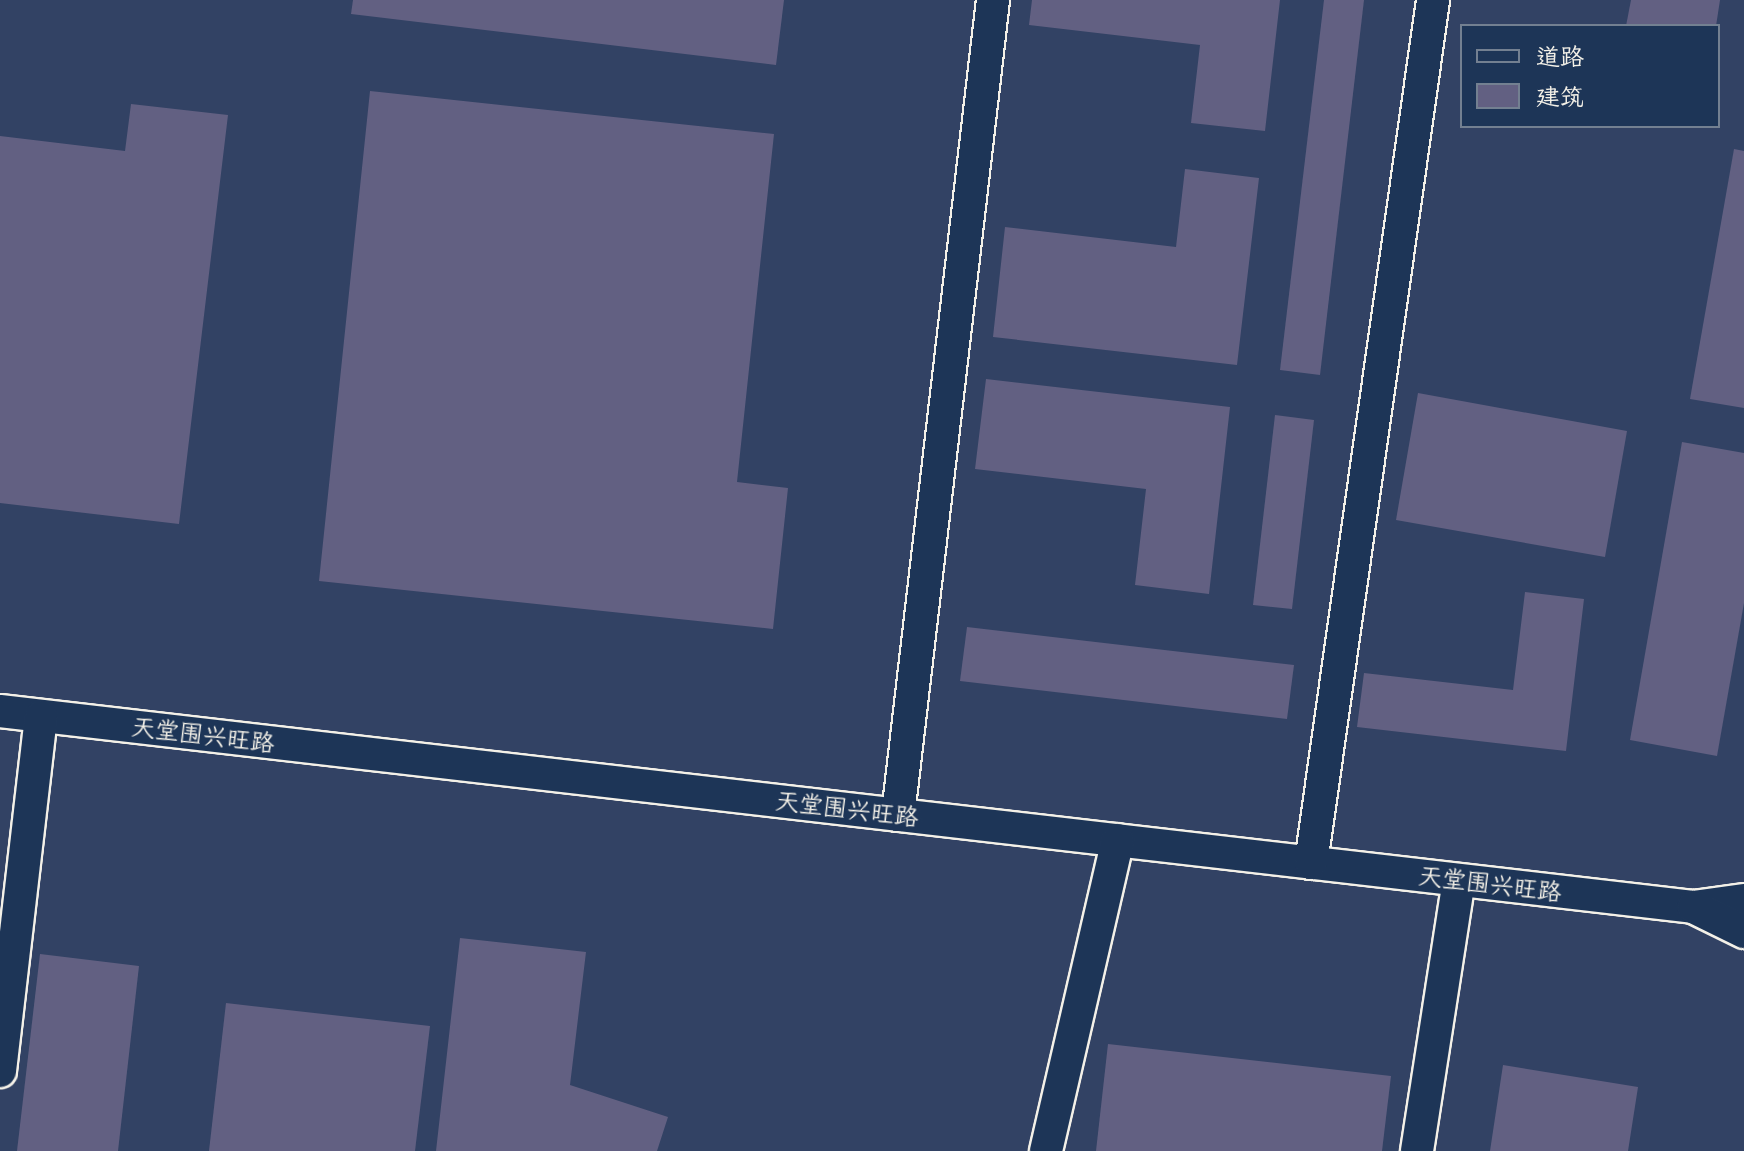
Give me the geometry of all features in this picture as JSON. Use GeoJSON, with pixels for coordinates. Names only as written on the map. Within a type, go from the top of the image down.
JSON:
{"type":"FeatureCollection","features":[{"type":"Feature","properties":{"kind":"street"},"geometry":{"type":"LineString","coordinates":[[898,815],[993,0]]}},
{"type":"Feature","properties":{"kind":"street"},"geometry":{"type":"LineString","coordinates":[[1311,863],[1433,0]]}},
{"type":"Feature","properties":{"kind":"street","name":"天堂围兴旺路"},"geometry":{"type":"LineString","coordinates":[[0,711],[1693,907]]}},
{"type":"Feature","properties":{"kind":"street"},"geometry":{"type":"LineString","coordinates":[[0,1071],[41,716]]}},
{"type":"Feature","properties":{"kind":"street"},"geometry":{"type":"LineString","coordinates":[[1046,1151],[1118,840]]}},
{"type":"Feature","properties":{"kind":"street"},"geometry":{"type":"LineString","coordinates":[[1417,1151],[1459,881]]}},
{"type":"Feature","properties":{"kind":"street"},"geometry":{"type":"LineString","coordinates":[[1693,907],[1744,900]]}},
{"type":"Feature","properties":{"kind":"street"},"geometry":{"type":"LineString","coordinates":[[1693,907],[1744,932]]}},
{"type":"Feature","properties":{"kind":"shaded area"},"geometry":{"type":"Polygon","coordinates":[[[0,0],[1744,0],[1744,1151],[0,1151],[0,0]]]}},
{"type":"Feature","properties":{"kind":"building"},"geometry":{"type":"Polygon","coordinates":[[[353,0],[784,0],[776,65],[351,14],[353,0]]]}},
{"type":"Feature","properties":{"kind":"building"},"geometry":{"type":"Polygon","coordinates":[[[1032,0],[1280,0],[1265,131],[1191,123],[1200,45],[1029,25],[1032,0]]]}},
{"type":"Feature","properties":{"kind":"building"},"geometry":{"type":"Polygon","coordinates":[[[1324,0],[1364,0],[1320,375],[1280,370],[1324,0]]]}},
{"type":"Feature","properties":{"kind":"building"},"geometry":{"type":"Polygon","coordinates":[[[1631,0],[1720,0],[1716,24],[1626,24],[1631,0]]]}},
{"type":"Feature","properties":{"kind":"building"},"geometry":{"type":"Polygon","coordinates":[[[370,91],[774,134],[737,482],[788,488],[773,629],[319,581],[370,91]]]}},
{"type":"Feature","properties":{"kind":"building"},"geometry":{"type":"Polygon","coordinates":[[[131,104],[228,115],[179,524],[0,503],[0,136],[125,151],[131,104]]]}},
{"type":"Feature","properties":{"kind":"building"},"geometry":{"type":"Polygon","coordinates":[[[1734,149],[1744,151],[1744,408],[1690,399],[1734,149]]]}},
{"type":"Feature","properties":{"kind":"building"},"geometry":{"type":"Polygon","coordinates":[[[1185,169],[1259,178],[1237,365],[993,337],[1005,227],[1176,247],[1185,169]]]}},
{"type":"Feature","properties":{"kind":"building"},"geometry":{"type":"Polygon","coordinates":[[[986,379],[1230,407],[1209,594],[1135,585],[1146,489],[975,469],[986,379]]]}},
{"type":"Feature","properties":{"kind":"building"},"geometry":{"type":"Polygon","coordinates":[[[1418,393],[1627,431],[1605,557],[1396,520],[1418,393]]]}},
{"type":"Feature","properties":{"kind":"building"},"geometry":{"type":"Polygon","coordinates":[[[1275,415],[1314,420],[1292,609],[1253,605],[1275,415]]]}},
{"type":"Feature","properties":{"kind":"building"},"geometry":{"type":"Polygon","coordinates":[[[1682,442],[1744,453],[1744,603],[1717,756],[1630,740],[1682,442]]]}},
{"type":"Feature","properties":{"kind":"building"},"geometry":{"type":"Polygon","coordinates":[[[1525,592],[1584,599],[1566,751],[1357,727],[1364,673],[1513,690],[1525,592]]]}},
{"type":"Feature","properties":{"kind":"building"},"geometry":{"type":"Polygon","coordinates":[[[967,627],[1294,665],[1287,719],[960,681],[967,627]]]}},
{"type":"Feature","properties":{"kind":"building"},"geometry":{"type":"Polygon","coordinates":[[[460,938],[586,952],[570,1085],[668,1117],[657,1151],[436,1151],[460,938]]]}},
{"type":"Feature","properties":{"kind":"building"},"geometry":{"type":"Polygon","coordinates":[[[40,954],[139,966],[118,1151],[17,1151],[40,954]]]}},
{"type":"Feature","properties":{"kind":"building"},"geometry":{"type":"Polygon","coordinates":[[[226,1003],[430,1026],[415,1151],[209,1151],[226,1003]]]}},
{"type":"Feature","properties":{"kind":"building"},"geometry":{"type":"Polygon","coordinates":[[[1108,1044],[1391,1076],[1382,1151],[1096,1151],[1108,1044]]]}},
{"type":"Feature","properties":{"kind":"building"},"geometry":{"type":"Polygon","coordinates":[[[1503,1065],[1638,1087],[1628,1151],[1490,1151],[1503,1065]]]}}]}
